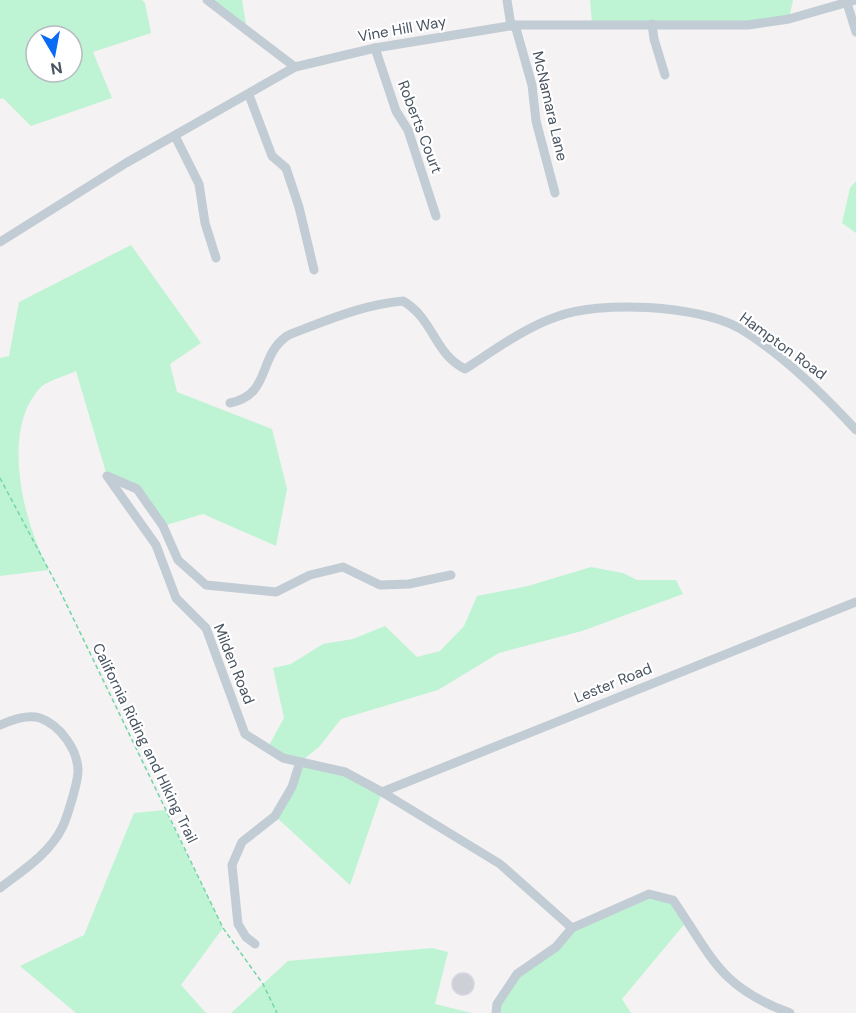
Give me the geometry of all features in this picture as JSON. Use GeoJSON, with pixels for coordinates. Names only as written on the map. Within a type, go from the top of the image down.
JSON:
{"type":"FeatureCollection","features":[{"type":"Feature","properties":{"kind":"street"},"geometry":{"type":"LineString","coordinates":[[207,0],[295,67]]}},
{"type":"Feature","properties":{"kind":"street","name":"McNamara Lane"},"geometry":{"type":"LineString","coordinates":[[507,0],[532,85],[536,121],[555,193]]}},
{"type":"Feature","properties":{"kind":"street"},"geometry":{"type":"LineString","coordinates":[[851,2],[856,32]]}},
{"type":"Feature","properties":{"kind":"street","name":"Vine Hill Way"},"geometry":{"type":"LineString","coordinates":[[0,242],[126,163],[295,67],[375,48],[513,25],[748,25],[789,19],[851,2]]}},
{"type":"Feature","properties":{"kind":"street"},"geometry":{"type":"LineString","coordinates":[[652,24],[665,75]]}},
{"type":"Feature","properties":{"kind":"street","name":"Roberts Court"},"geometry":{"type":"LineString","coordinates":[[375,48],[396,111],[408,130],[436,216]]}},
{"type":"Feature","properties":{"kind":"street"},"geometry":{"type":"LineString","coordinates":[[249,95],[272,156],[286,168],[299,207],[314,270]]}},
{"type":"Feature","properties":{"kind":"street"},"geometry":{"type":"LineString","coordinates":[[175,136],[199,184],[205,223],[216,258]]}},
{"type":"Feature","properties":{"kind":"street","name":"Hampton Road"},"geometry":{"type":"LineString","coordinates":[[230,403],[252,395],[272,354],[288,336],[360,309],[403,301],[417,309],[427,322],[446,358],[465,369],[554,317],[586,308],[639,306],[711,318],[738,328],[802,376],[856,430]]}},
{"type":"Feature","properties":{"kind":"street","name":"Milden Road"},"geometry":{"type":"LineString","coordinates":[[451,575],[409,584],[380,585],[343,567],[309,575],[276,592],[206,585],[178,560],[163,526],[137,489],[107,476],[156,546],[176,598],[207,628],[245,734],[283,758],[345,772],[382,792],[500,864],[572,928]]}},
{"type":"Feature","properties":{"kind":"street","name":"Lester Road"},"geometry":{"type":"LineString","coordinates":[[382,792],[856,602]]}},
{"type":"Feature","properties":{"kind":"street"},"geometry":{"type":"LineString","coordinates":[[0,725],[17,718],[39,718],[59,731],[75,753],[78,772],[62,829],[42,856],[0,888]]}},
{"type":"Feature","properties":{"kind":"street"},"geometry":{"type":"LineString","coordinates":[[255,944],[246,937],[238,924],[232,865],[242,842],[275,816],[292,788],[300,762]]}},
{"type":"Feature","properties":{"kind":"street"},"geometry":{"type":"LineString","coordinates":[[496,1013],[497,1004],[517,974],[556,947],[572,928],[649,894],[674,900],[706,953],[730,982],[765,1004],[790,1013]]}},
{"type":"Feature","properties":{"kind":"path","name":"California Riding and HIking Trail"},"geometry":{"type":"LineString","coordinates":[[0,478],[60,591],[223,928],[263,984],[277,1013]]}},
{"type":"Feature","properties":{"kind":"green space"},"geometry":{"type":"Polygon","coordinates":[[[0,0],[142,0],[145,3],[151,33],[93,52],[112,98],[31,126],[3,98],[0,99],[0,0]]]}},
{"type":"Feature","properties":{"kind":"green space"},"geometry":{"type":"Polygon","coordinates":[[[207,0],[242,0],[247,30],[207,0]]]}},
{"type":"Feature","properties":{"kind":"green space"},"geometry":{"type":"Polygon","coordinates":[[[590,0],[793,0],[789,19],[748,25],[592,24],[590,0]]]}},
{"type":"Feature","properties":{"kind":"green space"},"geometry":{"type":"Polygon","coordinates":[[[856,181],[856,233],[842,223],[850,188],[856,181]]]}},
{"type":"Feature","properties":{"kind":"green space"},"geometry":{"type":"Polygon","coordinates":[[[131,245],[201,343],[170,364],[177,392],[272,429],[287,489],[276,546],[203,514],[163,526],[137,489],[107,476],[76,371],[42,386],[29,404],[22,425],[19,449],[24,501],[39,549],[49,570],[0,576],[0,358],[9,356],[19,302],[131,245]]]}},
{"type":"Feature","properties":{"kind":"green space"},"geometry":{"type":"Polygon","coordinates":[[[591,567],[623,573],[637,580],[676,580],[683,594],[582,631],[499,653],[438,690],[341,719],[319,747],[300,762],[345,772],[382,792],[350,885],[275,816],[300,763],[267,749],[284,718],[273,668],[291,664],[323,644],[353,639],[385,626],[417,657],[440,651],[464,626],[477,596],[528,586],[591,567]]]}},
{"type":"Feature","properties":{"kind":"green space"},"geometry":{"type":"Polygon","coordinates":[[[165,810],[223,928],[181,985],[206,1013],[76,1013],[20,966],[84,935],[134,813],[165,810]]]}},
{"type":"Feature","properties":{"kind":"green space"},"geometry":{"type":"Polygon","coordinates":[[[649,894],[673,900],[687,921],[622,999],[631,1013],[496,1013],[517,974],[572,928],[649,894]]]}},
{"type":"Feature","properties":{"kind":"green space"},"geometry":{"type":"Polygon","coordinates":[[[432,948],[448,952],[435,1004],[472,1013],[231,1013],[288,961],[432,948]]]}},
{"type":"Feature","properties":{"kind":"building"},"geometry":{"type":"Polygon","coordinates":[[[463,973],[471,976],[474,984],[471,992],[463,995],[455,992],[452,984],[455,976],[463,973]]]}}]}
